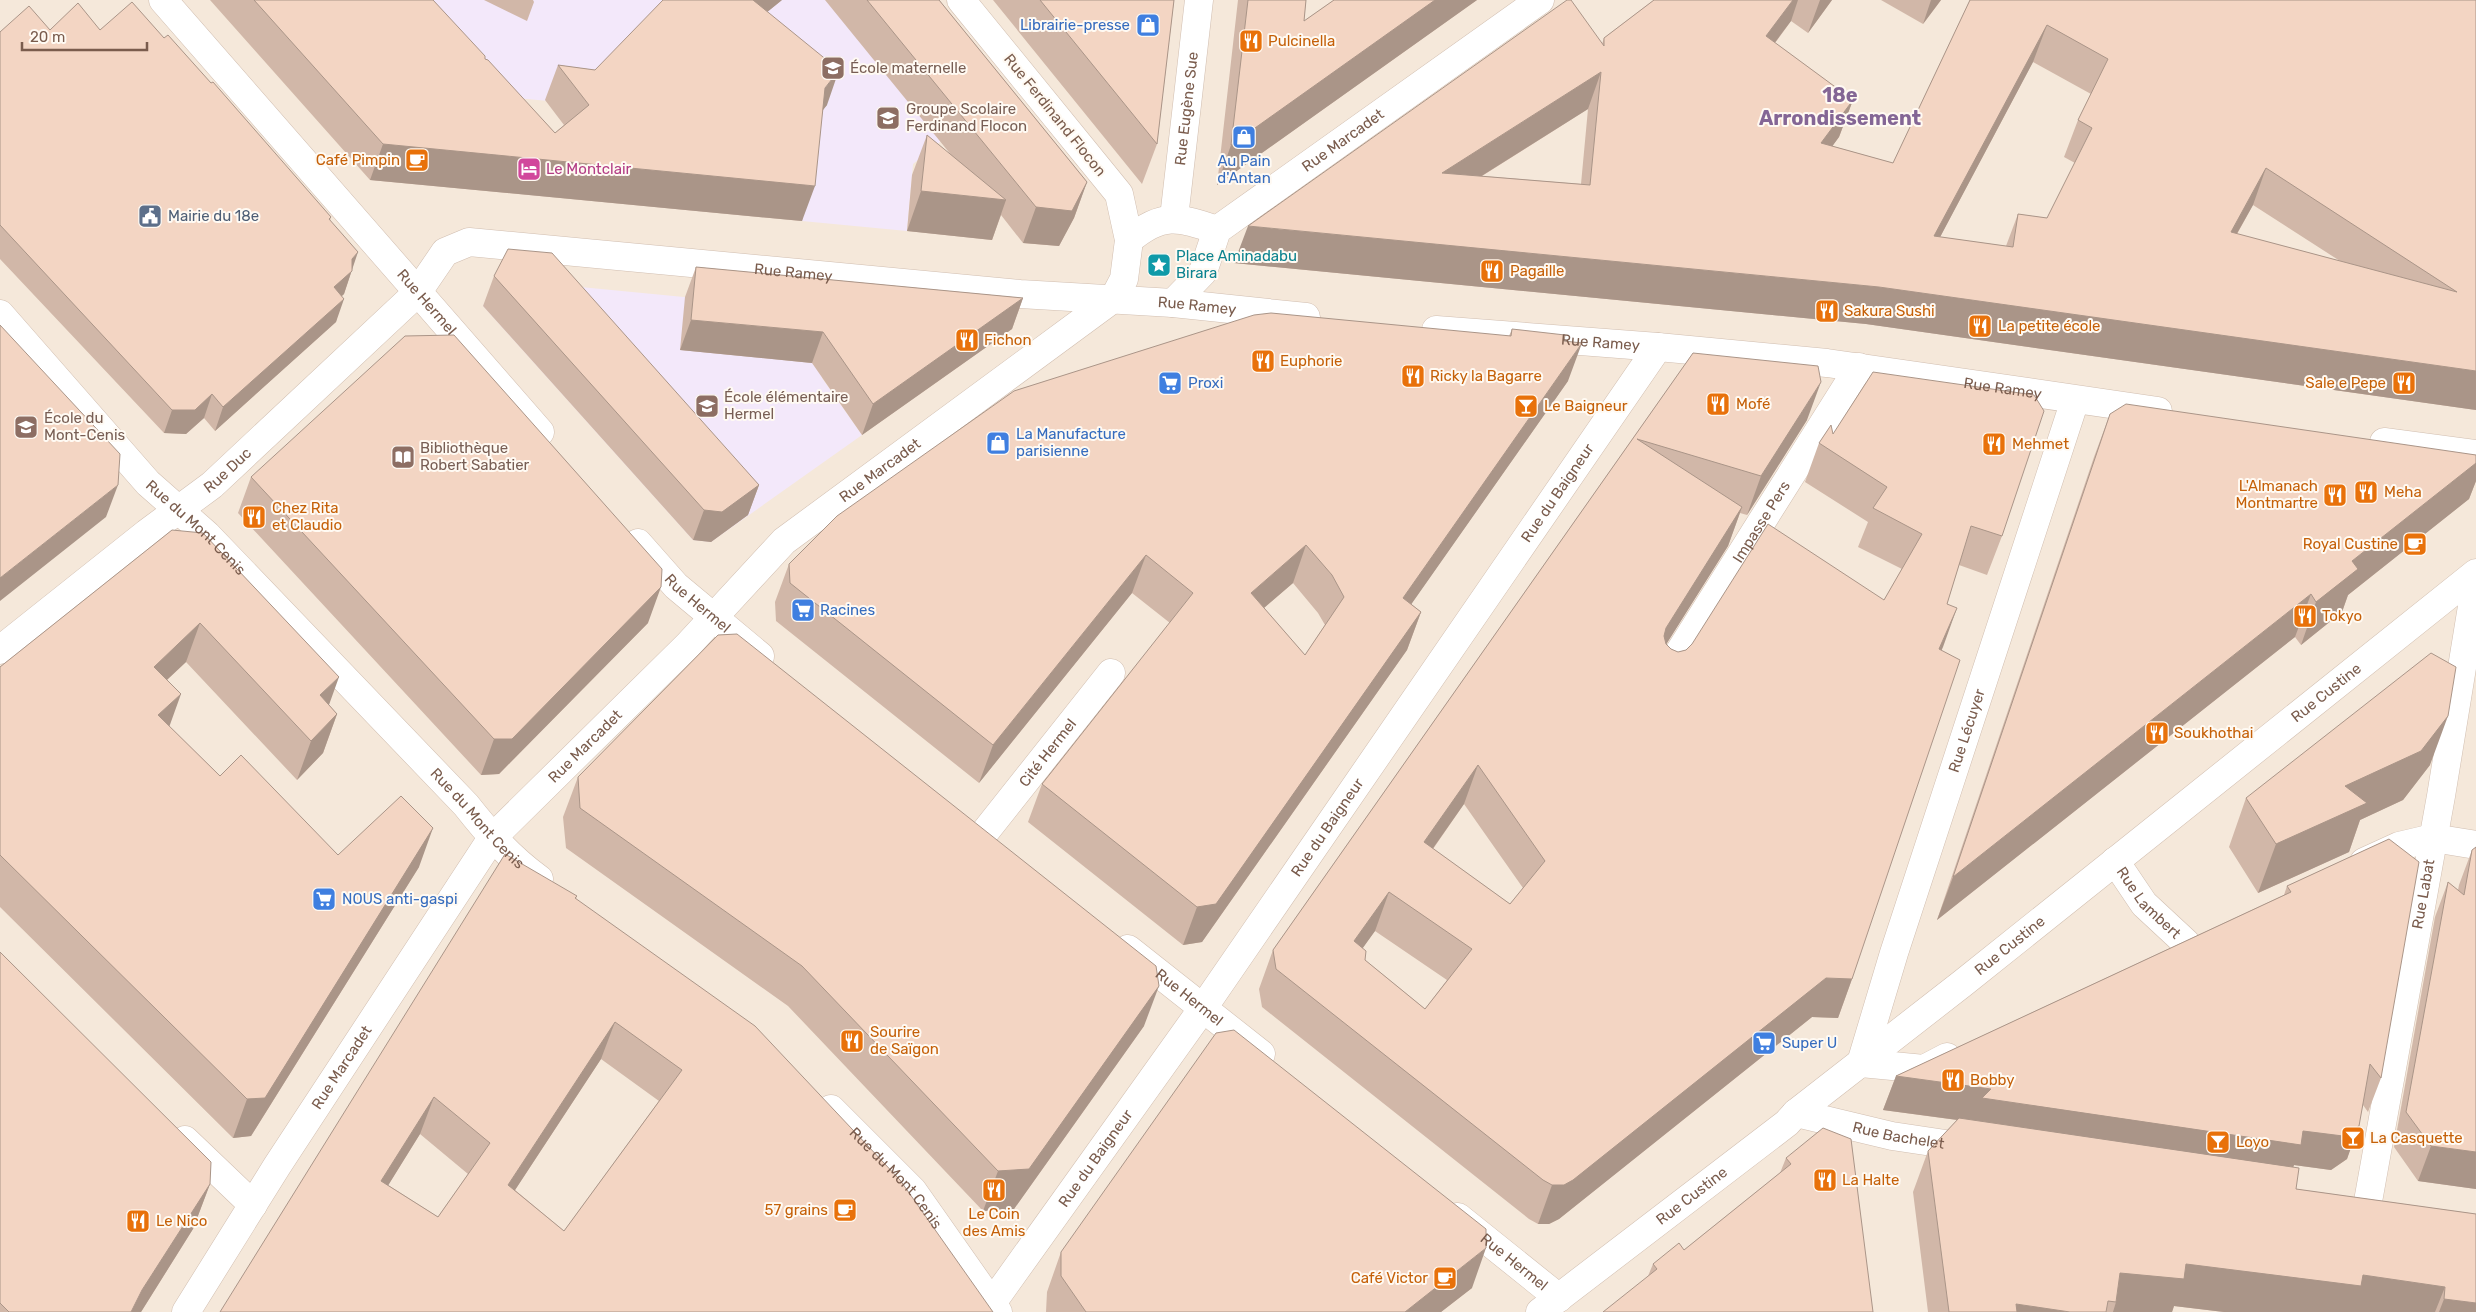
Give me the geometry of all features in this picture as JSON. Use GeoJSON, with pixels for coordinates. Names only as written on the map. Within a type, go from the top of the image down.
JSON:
{"type":"FeatureCollection","features":[{"type":"Feature","properties":{"kind":"street","name":"Rue Hermel"},"geometry":{"type":"LineString","coordinates":[[163,0],[417,293],[558,452]]}},
{"type":"Feature","properties":{"kind":"street","name":"Rue Ferdinand Flocon"},"geometry":{"type":"LineString","coordinates":[[961,0],[1119,194],[1129,240]]}},
{"type":"Feature","properties":{"kind":"street","name":"Rue Eugène Sue"},"geometry":{"type":"LineString","coordinates":[[1174,218],[1198,0]]}},
{"type":"Feature","properties":{"kind":"street","name":"Rue Marcadet"},"geometry":{"type":"LineString","coordinates":[[1217,230],[1540,0]]}},
{"type":"Feature","properties":{"kind":"street"},"geometry":{"type":"LineString","coordinates":[[1114,298],[1124,279],[1129,240],[1146,226],[1174,218],[1217,230],[1203,272],[1173,303]]}},
{"type":"Feature","properties":{"kind":"street","name":"Rue Ramey"},"geometry":{"type":"LineString","coordinates":[[417,293],[445,252],[469,242],[1020,294],[1114,298],[1173,303],[1329,320]]}},
{"type":"Feature","properties":{"kind":"street","name":"Rue Duc"},"geometry":{"type":"LineString","coordinates":[[0,650],[147,533],[212,485],[417,293]]}},
{"type":"Feature","properties":{"kind":"street","name":"Rue Marcadet"},"geometry":{"type":"LineString","coordinates":[[186,1312],[253,1205],[492,838],[713,618],[784,541],[1114,298]]}},
{"type":"Feature","properties":{"kind":"street","name":"Rue du Mont Cenis"},"geometry":{"type":"LineString","coordinates":[[0,314],[148,483],[207,535],[459,798],[492,838],[517,863],[556,892]]}},
{"type":"Feature","properties":{"kind":"street","name":"Rue Ramey"},"geometry":{"type":"LineString","coordinates":[[1415,328],[1658,347],[1859,367],[2183,415]]}},
{"type":"Feature","properties":{"kind":"street","name":"Rue du Baigneur"},"geometry":{"type":"LineString","coordinates":[[995,1308],[1658,347]]}},
{"type":"Feature","properties":{"kind":"street","name":"Impasse Pers"},"geometry":{"type":"LineString","coordinates":[[1665,675],[1859,367]]}},
{"type":"Feature","properties":{"kind":"street","name":"Rue Lécuyer"},"geometry":{"type":"LineString","coordinates":[[1861,1063],[1894,953],[2076,400]]}},
{"type":"Feature","properties":{"kind":"street"},"geometry":{"type":"LineString","coordinates":[[2358,438],[2476,454]]}},
{"type":"Feature","properties":{"kind":"street","name":"Rue Hermel"},"geometry":{"type":"LineString","coordinates":[[624,527],[676,586],[781,673]]}},
{"type":"Feature","properties":{"kind":"street","name":"Rue Custine"},"geometry":{"type":"LineString","coordinates":[[1549,1305],[1787,1122],[2476,573]]}},
{"type":"Feature","properties":{"kind":"street","name":"Rue Labat"},"geometry":{"type":"LineString","coordinates":[[2394,1211],[2356,1206],[2433,838],[2476,582]]}},
{"type":"Feature","properties":{"kind":"street","name":"Cité Hermel"},"geometry":{"type":"LineString","coordinates":[[962,814],[993,838],[1111,673]]}},
{"type":"Feature","properties":{"kind":"street"},"geometry":{"type":"LineString","coordinates":[[2345,870],[2399,846],[2433,838],[2476,845]]}},
{"type":"Feature","properties":{"kind":"street","name":"Rue Lambert"},"geometry":{"type":"LineString","coordinates":[[2115,861],[2144,904],[2186,942]]}},
{"type":"Feature","properties":{"kind":"street","name":"Rue Lambert"},"geometry":{"type":"LineString","coordinates":[[2160,955],[2212,930]]}},
{"type":"Feature","properties":{"kind":"street","name":"Rue Hermel"},"geometry":{"type":"LineString","coordinates":[[1109,933],[1280,1070]]}},
{"type":"Feature","properties":{"kind":"street"},"geometry":{"type":"LineString","coordinates":[[1861,1063],[1924,1069],[1974,1045]]}},
{"type":"Feature","properties":{"kind":"street","name":"Rue du Mont Cenis"},"geometry":{"type":"LineString","coordinates":[[810,1088],[913,1191],[995,1308]]}},
{"type":"Feature","properties":{"kind":"street","name":"Rue Bachelet"},"geometry":{"type":"LineString","coordinates":[[1796,1113],[1892,1136],[2001,1152]]}},
{"type":"Feature","properties":{"kind":"street"},"geometry":{"type":"LineString","coordinates":[[166,1121],[253,1205]]}},
{"type":"Feature","properties":{"kind":"street","name":"Rue Hermel"},"geometry":{"type":"LineString","coordinates":[[1441,1203],[1549,1305]]}},
{"type":"Feature","properties":{"kind":"shaded area"},"geometry":{"type":"Polygon","coordinates":[[[0,0],[2476,0],[2476,1312],[0,1312],[0,0]]]}},
{"type":"Feature","properties":{"kind":"shaded area","name":"Groupe Scolaire Ferdinand Flocon"},"geometry":{"type":"Polygon","coordinates":[[[387,0],[897,0],[984,106],[913,164],[907,231],[802,221],[811,123],[472,94],[387,0]]]}},
{"type":"Feature","properties":{"kind":"shaded area","name":"École élémentaire Hermel"},"geometry":{"type":"Polygon","coordinates":[[[497,279],[828,311],[822,378],[862,435],[711,542],[693,540],[483,306],[497,279]]]}},
{"type":"Feature","properties":{"kind":"building"},"geometry":{"type":"Polygon","coordinates":[[[254,0],[433,0],[485,56],[485,59],[555,133],[589,105],[558,65],[595,70],[663,0],[753,0],[839,70],[825,88],[815,186],[383,144],[254,0]]]}},
{"type":"Feature","properties":{"kind":"building"},"geometry":{"type":"Polygon","coordinates":[[[867,0],[939,0],[1087,182],[1072,211],[1036,207],[867,0]]]}},
{"type":"Feature","properties":{"kind":"building"},"geometry":{"type":"Polygon","coordinates":[[[1040,0],[1174,0],[1157,144],[1040,0]]]}},
{"type":"Feature","properties":{"kind":"building"},"geometry":{"type":"Polygon","coordinates":[[[1248,0],[1306,0],[1304,21],[1334,0],[1435,0],[1231,145],[1248,0]]]}},
{"type":"Feature","properties":{"kind":"building"},"geometry":{"type":"Polygon","coordinates":[[[1567,0],[1571,0],[1604,46],[1604,38],[1654,0],[1793,0],[1766,36],[1853,100],[1821,143],[1893,163],[1970,0],[2476,0],[2476,371],[1879,287],[1248,226],[1567,0]],[[2047,25],[1934,236],[2013,247],[2018,214],[2047,218],[2092,128],[2078,120],[2108,59],[2047,25]],[[1601,72],[1442,173],[1590,185],[1601,72]],[[2266,168],[2231,232],[2457,292],[2266,168]]]}},
{"type":"Feature","properties":{"kind":"building","name":"Mairie du 18e"},"geometry":{"type":"Polygon","coordinates":[[[132,2],[164,38],[168,35],[211,83],[213,82],[331,217],[329,219],[358,252],[352,259],[352,271],[334,287],[344,299],[223,407],[212,394],[195,410],[172,410],[0,225],[0,32],[29,6],[50,30],[78,3],[100,30],[132,2]]]}},
{"type":"Feature","properties":{"kind":"building"},"geometry":{"type":"Polygon","coordinates":[[[927,135],[1006,200],[921,191],[927,135]]]}},
{"type":"Feature","properties":{"kind":"building"},"geometry":{"type":"Polygon","coordinates":[[[508,249],[552,253],[759,485],[722,512],[704,510],[494,276],[508,249]]]}},
{"type":"Feature","properties":{"kind":"building"},"geometry":{"type":"Polygon","coordinates":[[[696,267],[1023,298],[873,404],[823,332],[691,320],[696,267]]]}},
{"type":"Feature","properties":{"kind":"building"},"geometry":{"type":"Polygon","coordinates":[[[1271,313],[1511,336],[1512,329],[1565,335],[1564,341],[1582,343],[1403,598],[1421,612],[1216,904],[1197,907],[1042,784],[1193,593],[1146,555],[993,745],[790,583],[789,564],[837,516],[1014,391],[1254,315],[1271,313]],[[1306,545],[1251,593],[1305,655],[1344,597],[1332,575],[1306,545]]]}},
{"type":"Feature","properties":{"kind":"building"},"geometry":{"type":"Polygon","coordinates":[[[0,325],[120,454],[118,485],[0,578],[0,325]]]}},
{"type":"Feature","properties":{"kind":"building"},"geometry":{"type":"Polygon","coordinates":[[[454,335],[662,569],[661,587],[512,739],[494,739],[251,477],[405,336],[454,335]]]}},
{"type":"Feature","properties":{"kind":"building"},"geometry":{"type":"Polygon","coordinates":[[[1693,353],[1818,366],[1821,382],[1761,476],[1637,439],[1742,507],[1666,628],[1664,636],[1666,644],[1678,652],[1686,650],[1692,644],[1768,524],[1884,600],[1922,534],[1873,508],[1887,487],[1819,443],[1831,425],[1833,434],[1873,372],[2034,395],[2044,411],[2002,536],[1971,526],[1947,604],[1957,608],[1939,649],[1960,660],[1852,979],[1826,978],[1573,1180],[1564,1185],[1552,1185],[1543,1180],[1276,969],[1273,950],[1693,353]],[[1478,765],[1424,842],[1510,904],[1545,861],[1478,765]],[[1389,892],[1354,941],[1366,951],[1365,960],[1425,1009],[1472,949],[1389,892]]]}},
{"type":"Feature","properties":{"kind":"building"},"geometry":{"type":"Polygon","coordinates":[[[2126,404],[2476,455],[2476,463],[2352,561],[2358,569],[2316,602],[2311,594],[1953,877],[2110,414],[2126,404]]]}},
{"type":"Feature","properties":{"kind":"building"},"geometry":{"type":"Polygon","coordinates":[[[172,530],[203,533],[339,677],[320,695],[337,714],[311,741],[200,623],[154,667],[181,694],[158,715],[220,776],[241,755],[338,855],[401,796],[433,828],[265,1098],[247,1099],[0,855],[0,667],[172,530]]]}},
{"type":"Feature","properties":{"kind":"building"},"geometry":{"type":"Polygon","coordinates":[[[737,634],[1156,966],[1159,986],[1029,1169],[998,1171],[802,966],[580,808],[578,777],[718,635],[737,634]]]}},
{"type":"Feature","properties":{"kind":"building"},"geometry":{"type":"Polygon","coordinates":[[[2431,653],[2456,667],[2448,716],[2421,751],[2345,786],[2367,803],[2276,844],[2246,798],[2431,653]]]}},
{"type":"Feature","properties":{"kind":"building"},"geometry":{"type":"Polygon","coordinates":[[[2389,839],[2419,862],[2381,1078],[2370,1064],[2359,1126],[2343,1136],[2303,1131],[2301,1145],[1982,1098],[1991,1089],[1896,1076],[2291,892],[2287,886],[2389,839]]]}},
{"type":"Feature","properties":{"kind":"building"},"geometry":{"type":"Polygon","coordinates":[[[2476,847],[2476,1152],[2431,1146],[2406,1112],[2448,882],[2464,895],[2472,850],[2476,847]]]}},
{"type":"Feature","properties":{"kind":"building"},"geometry":{"type":"Polygon","coordinates":[[[505,854],[577,896],[575,898],[755,1026],[900,1180],[993,1312],[220,1312],[505,854]],[[615,1022],[508,1185],[564,1231],[682,1070],[615,1022]],[[434,1097],[381,1181],[438,1217],[490,1143],[434,1097]]]}},
{"type":"Feature","properties":{"kind":"building"},"geometry":{"type":"Polygon","coordinates":[[[0,952],[211,1162],[210,1184],[142,1290],[131,1312],[9,1312],[0,1303],[0,952]]]}},
{"type":"Feature","properties":{"kind":"building"},"geometry":{"type":"Polygon","coordinates":[[[1234,1030],[1486,1229],[1486,1248],[1405,1312],[1086,1312],[1061,1276],[1061,1252],[1216,1033],[1234,1030]]]}},
{"type":"Feature","properties":{"kind":"building"},"geometry":{"type":"Polygon","coordinates":[[[1959,1118],[2299,1168],[2296,1189],[2476,1214],[2476,1303],[2444,1299],[2445,1287],[2363,1275],[2361,1286],[2186,1264],[2184,1279],[2120,1273],[2116,1302],[2108,1301],[2106,1312],[2070,1312],[2016,1304],[2017,1312],[1949,1312],[1928,1151],[1959,1118]]]}},
{"type":"Feature","properties":{"kind":"building"},"geometry":{"type":"Polygon","coordinates":[[[1823,1128],[1851,1139],[1873,1312],[1603,1312],[1657,1269],[1653,1264],[1679,1243],[1684,1250],[1791,1164],[1786,1158],[1823,1128]]]}},
{"type":"Feature","properties":{"kind":"place","name":"Librairie-presse"},"geometry":{"type":"Point","coordinates":[1148,25]}},
{"type":"Feature","properties":{"kind":"place","name":"Pulcinella"},"geometry":{"type":"Point","coordinates":[1251,41]}},
{"type":"Feature","properties":{"kind":"place","name":"École maternelle"},"geometry":{"type":"Point","coordinates":[833,68]}},
{"type":"Feature","properties":{"kind":"place","name":"Groupe Scolaire Ferdinand Flocon"},"geometry":{"type":"Point","coordinates":[888,118]}},
{"type":"Feature","properties":{"kind":"place","name":"Au Pain d'Antan"},"geometry":{"type":"Point","coordinates":[1244,137]}},
{"type":"Feature","properties":{"kind":"place","name":"Café Pimpin"},"geometry":{"type":"Point","coordinates":[417,160]}},
{"type":"Feature","properties":{"kind":"place","name":"Le Montclair"},"geometry":{"type":"Point","coordinates":[529,169]}},
{"type":"Feature","properties":{"kind":"place","name":"Mairie du 18e"},"geometry":{"type":"Point","coordinates":[150,216]}},
{"type":"Feature","properties":{"kind":"place","name":"Place Aminadabu Birara"},"geometry":{"type":"Point","coordinates":[1159,265]}},
{"type":"Feature","properties":{"kind":"place","name":"Pagaille"},"geometry":{"type":"Point","coordinates":[1492,271]}},
{"type":"Feature","properties":{"kind":"place","name":"Sakura Sushi"},"geometry":{"type":"Point","coordinates":[1827,311]}},
{"type":"Feature","properties":{"kind":"place","name":"La petite école"},"geometry":{"type":"Point","coordinates":[1980,326]}},
{"type":"Feature","properties":{"kind":"place","name":"Fichon"},"geometry":{"type":"Point","coordinates":[967,340]}},
{"type":"Feature","properties":{"kind":"place","name":"Euphorie"},"geometry":{"type":"Point","coordinates":[1263,361]}},
{"type":"Feature","properties":{"kind":"place","name":"Ricky la Bagarre"},"geometry":{"type":"Point","coordinates":[1413,376]}},
{"type":"Feature","properties":{"kind":"place","name":"Proxi"},"geometry":{"type":"Point","coordinates":[1170,383]}},
{"type":"Feature","properties":{"kind":"place","name":"Sale e Pepe"},"geometry":{"type":"Point","coordinates":[2404,383]}},
{"type":"Feature","properties":{"kind":"place","name":"Mofé"},"geometry":{"type":"Point","coordinates":[1718,404]}},
{"type":"Feature","properties":{"kind":"place","name":"École élémentaire Hermel"},"geometry":{"type":"Point","coordinates":[707,406]}},
{"type":"Feature","properties":{"kind":"place","name":"Le Baigneur"},"geometry":{"type":"Point","coordinates":[1526,406]}},
{"type":"Feature","properties":{"kind":"place","name":"École du Mont-Cenis"},"geometry":{"type":"Point","coordinates":[26,427]}},
{"type":"Feature","properties":{"kind":"place","name":"La Manufacture parisienne"},"geometry":{"type":"Point","coordinates":[998,443]}},
{"type":"Feature","properties":{"kind":"place","name":"Mehmet"},"geometry":{"type":"Point","coordinates":[1994,444]}},
{"type":"Feature","properties":{"kind":"place","name":"Bibliothèque Robert Sabatier"},"geometry":{"type":"Point","coordinates":[403,457]}},
{"type":"Feature","properties":{"kind":"place","name":"Meha"},"geometry":{"type":"Point","coordinates":[2366,492]}},
{"type":"Feature","properties":{"kind":"place","name":"L'Almanach Montmartre"},"geometry":{"type":"Point","coordinates":[2335,495]}},
{"type":"Feature","properties":{"kind":"place","name":"Chez Rita et Claudio"},"geometry":{"type":"Point","coordinates":[254,517]}},
{"type":"Feature","properties":{"kind":"place","name":"Royal Custine"},"geometry":{"type":"Point","coordinates":[2415,544]}},
{"type":"Feature","properties":{"kind":"place","name":"Racines"},"geometry":{"type":"Point","coordinates":[803,610]}},
{"type":"Feature","properties":{"kind":"place","name":"Tokyo"},"geometry":{"type":"Point","coordinates":[2305,616]}},
{"type":"Feature","properties":{"kind":"place","name":"Soukhothai"},"geometry":{"type":"Point","coordinates":[2157,733]}},
{"type":"Feature","properties":{"kind":"place","name":"NOUS anti-gaspi"},"geometry":{"type":"Point","coordinates":[324,899]}},
{"type":"Feature","properties":{"kind":"place","name":"Sourire de Saïgon"},"geometry":{"type":"Point","coordinates":[852,1041]}},
{"type":"Feature","properties":{"kind":"place","name":"Super U"},"geometry":{"type":"Point","coordinates":[1764,1043]}},
{"type":"Feature","properties":{"kind":"place","name":"Bobby"},"geometry":{"type":"Point","coordinates":[1953,1080]}},
{"type":"Feature","properties":{"kind":"place","name":"La Casquette"},"geometry":{"type":"Point","coordinates":[2353,1138]}},
{"type":"Feature","properties":{"kind":"place","name":"Loyo"},"geometry":{"type":"Point","coordinates":[2218,1142]}},
{"type":"Feature","properties":{"kind":"place","name":"La Halte"},"geometry":{"type":"Point","coordinates":[1825,1180]}},
{"type":"Feature","properties":{"kind":"place","name":"Le Coin des Amis"},"geometry":{"type":"Point","coordinates":[994,1190]}},
{"type":"Feature","properties":{"kind":"place","name":"57 grains"},"geometry":{"type":"Point","coordinates":[845,1210]}},
{"type":"Feature","properties":{"kind":"place","name":"Le Nico"},"geometry":{"type":"Point","coordinates":[138,1221]}},
{"type":"Feature","properties":{"kind":"place","name":"Café Victor"},"geometry":{"type":"Point","coordinates":[1445,1278]}},
{"type":"Feature","properties":{"kind":"district","name":"18e Arrondissement"},"geometry":{"type":"Point","coordinates":[1840,106]}}]}
